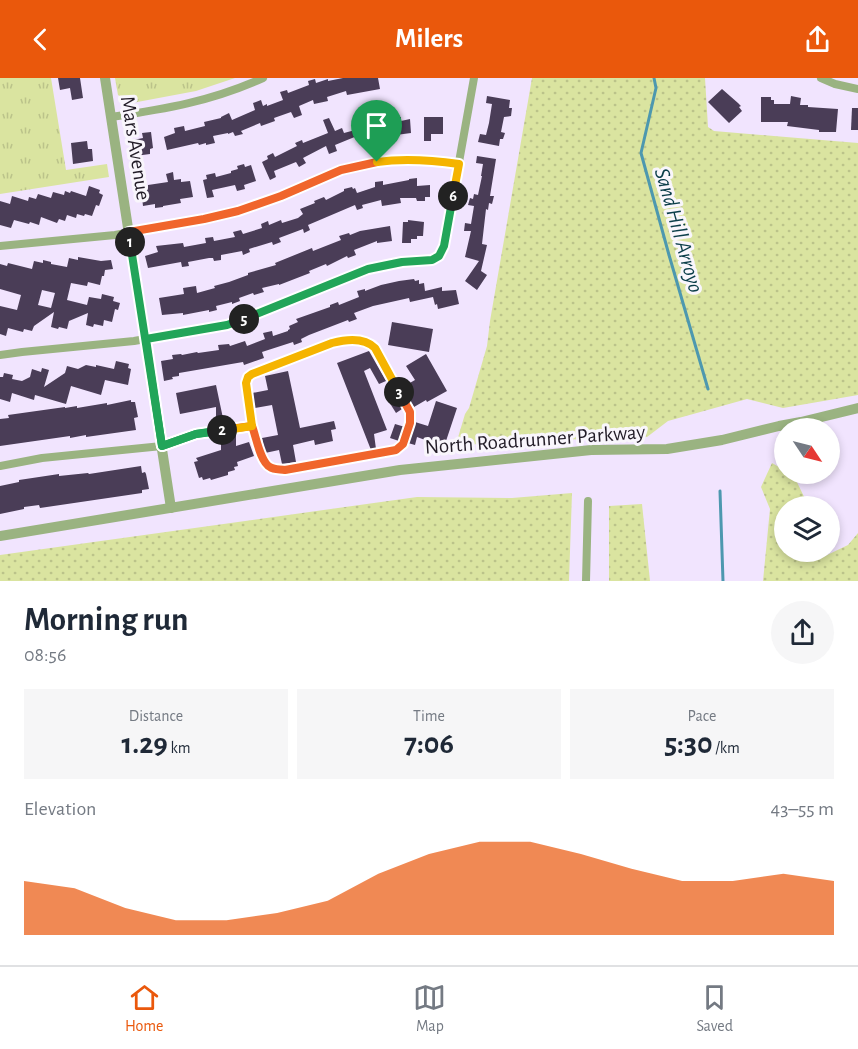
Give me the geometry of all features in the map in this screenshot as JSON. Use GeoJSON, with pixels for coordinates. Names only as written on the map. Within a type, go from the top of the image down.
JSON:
{"type":"FeatureCollection","features":[{"type":"Feature","properties":{"kind":"street","name":"Mars Avenue"},"geometry":{"type":"LineString","coordinates":[[105,78],[171,508]]}},
{"type":"Feature","properties":{"kind":"street"},"geometry":{"type":"LineString","coordinates":[[111,117],[199,101],[263,78]]}},
{"type":"Feature","properties":{"kind":"street"},"geometry":{"type":"LineString","coordinates":[[0,355],[146,339],[235,323],[368,269],[402,262],[441,258],[474,78]]}},
{"type":"Feature","properties":{"kind":"street"},"geometry":{"type":"LineString","coordinates":[[821,78],[858,89]]}},
{"type":"Feature","properties":{"kind":"street"},"geometry":{"type":"LineString","coordinates":[[0,246],[74,240],[204,219],[249,208],[341,170],[364,164],[413,159],[459,164]]}},
{"type":"Feature","properties":{"kind":"street","name":"North Roadrunner Parkway"},"geometry":{"type":"LineString","coordinates":[[0,536],[399,470],[591,450],[667,449],[722,440],[858,408]]}},
{"type":"Feature","properties":{"kind":"street"},"geometry":{"type":"LineString","coordinates":[[0,466],[42,458],[162,446]]}},
{"type":"Feature","properties":{"kind":"street"},"geometry":{"type":"LineString","coordinates":[[586,581],[588,501]]}},
{"type":"Feature","properties":{"kind":"lane"},"geometry":{"type":"LineString","coordinates":[[343,340],[363,340],[375,348],[410,412],[410,423],[403,444],[396,450],[285,470],[273,469],[263,461],[252,426],[246,383],[248,377],[343,340]]}},
{"type":"Feature","properties":{"kind":"lane"},"geometry":{"type":"LineString","coordinates":[[162,446],[196,434],[252,426]]}},
{"type":"Feature","properties":{"kind":"green space"},"geometry":{"type":"Polygon","coordinates":[[[0,78],[51,78],[66,170],[107,164],[109,177],[0,194],[0,78]]]}},
{"type":"Feature","properties":{"kind":"green space"},"geometry":{"type":"Polygon","coordinates":[[[115,78],[235,78],[196,91],[132,103],[118,95],[115,78]]]}},
{"type":"Feature","properties":{"kind":"green space"},"geometry":{"type":"Polygon","coordinates":[[[532,78],[705,78],[708,127],[714,131],[858,143],[858,395],[783,408],[747,399],[668,421],[647,437],[614,441],[543,438],[492,439],[454,451],[487,346],[532,78]]]}},
{"type":"Feature","properties":{"kind":"green space"},"geometry":{"type":"Polygon","coordinates":[[[772,463],[774,464],[774,484],[798,484],[804,496],[774,496],[774,562],[840,562],[840,549],[848,545],[858,533],[858,581],[763,581],[770,509],[761,487],[772,463]]]}},
{"type":"Feature","properties":{"kind":"green space"},"geometry":{"type":"Polygon","coordinates":[[[572,493],[569,581],[0,581],[0,555],[417,497],[512,498],[572,493]]]}},
{"type":"Feature","properties":{"kind":"green space"},"geometry":{"type":"Polygon","coordinates":[[[642,504],[650,581],[609,581],[609,506],[642,504]]]}},
{"type":"Feature","properties":{"kind":"building"},"geometry":{"type":"Polygon","coordinates":[[[58,78],[80,78],[83,98],[72,100],[70,88],[60,90],[58,78]]]}},
{"type":"Feature","properties":{"kind":"building"},"geometry":{"type":"Polygon","coordinates":[[[343,78],[378,78],[380,89],[347,95],[346,91],[327,97],[328,101],[314,104],[313,100],[299,106],[302,115],[294,118],[291,112],[274,118],[275,121],[261,126],[260,123],[241,131],[243,134],[235,136],[233,132],[213,136],[215,143],[199,145],[198,143],[167,150],[164,137],[175,133],[174,128],[184,126],[185,131],[205,126],[204,122],[221,118],[229,113],[232,120],[255,110],[253,103],[261,100],[263,106],[267,104],[267,106],[283,100],[280,92],[287,90],[288,93],[309,85],[308,81],[315,79],[316,83],[343,78]]]}},
{"type":"Feature","properties":{"kind":"building"},"geometry":{"type":"Polygon","coordinates":[[[722,89],[741,106],[739,107],[742,111],[729,123],[708,102],[722,89]]]}},
{"type":"Feature","properties":{"kind":"building"},"geometry":{"type":"Polygon","coordinates":[[[487,96],[510,100],[509,108],[512,108],[511,116],[504,117],[501,132],[505,133],[503,139],[500,139],[499,146],[478,142],[480,134],[486,135],[489,123],[492,104],[486,103],[487,96]]]}},
{"type":"Feature","properties":{"kind":"building"},"geometry":{"type":"Polygon","coordinates":[[[791,96],[801,98],[800,105],[838,109],[836,132],[819,132],[819,130],[787,126],[788,122],[761,122],[761,97],[771,97],[774,104],[790,104],[791,96]]]}},
{"type":"Feature","properties":{"kind":"building"},"geometry":{"type":"Polygon","coordinates":[[[852,108],[858,108],[858,130],[851,130],[852,108]]]}},
{"type":"Feature","properties":{"kind":"building"},"geometry":{"type":"Polygon","coordinates":[[[401,117],[401,121],[410,119],[411,133],[396,135],[397,141],[389,142],[388,133],[367,139],[368,143],[360,145],[357,136],[335,145],[337,151],[329,154],[326,146],[303,158],[306,163],[299,167],[296,162],[274,171],[276,177],[270,180],[262,162],[273,153],[275,157],[297,146],[295,143],[302,140],[303,143],[328,133],[323,120],[329,118],[335,131],[342,128],[344,133],[359,129],[357,122],[365,120],[366,123],[376,120],[377,123],[393,121],[393,118],[401,117]]]}},
{"type":"Feature","properties":{"kind":"building"},"geometry":{"type":"Polygon","coordinates":[[[424,117],[443,117],[443,134],[431,134],[431,141],[424,141],[424,117]]]}},
{"type":"Feature","properties":{"kind":"building"},"geometry":{"type":"Polygon","coordinates":[[[151,132],[153,148],[150,149],[150,154],[135,156],[133,140],[143,138],[142,133],[151,132]]]}},
{"type":"Feature","properties":{"kind":"building"},"geometry":{"type":"Polygon","coordinates":[[[87,141],[88,149],[92,149],[93,161],[73,164],[71,143],[87,141]]]}},
{"type":"Feature","properties":{"kind":"building"},"geometry":{"type":"Polygon","coordinates":[[[477,156],[496,159],[490,196],[494,196],[492,204],[489,203],[488,210],[486,209],[482,244],[487,245],[481,271],[487,275],[477,290],[465,281],[479,261],[465,257],[471,231],[464,231],[465,223],[471,224],[474,206],[468,205],[470,198],[473,199],[474,194],[478,195],[482,176],[483,164],[476,163],[477,156]]]}},
{"type":"Feature","properties":{"kind":"building"},"geometry":{"type":"Polygon","coordinates":[[[244,164],[245,167],[251,165],[256,181],[244,185],[245,189],[237,191],[235,185],[212,190],[214,197],[207,198],[203,180],[207,179],[206,175],[215,173],[216,177],[231,173],[238,169],[237,166],[244,164]]]}},
{"type":"Feature","properties":{"kind":"building"},"geometry":{"type":"Polygon","coordinates":[[[173,172],[174,180],[190,181],[193,197],[180,199],[181,203],[163,207],[155,208],[155,204],[143,206],[141,189],[148,188],[148,185],[168,182],[166,174],[173,172]]]}},
{"type":"Feature","properties":{"kind":"building"},"geometry":{"type":"Polygon","coordinates":[[[417,178],[417,186],[430,185],[430,197],[425,197],[425,201],[417,201],[416,198],[400,198],[401,203],[382,206],[381,200],[362,205],[363,208],[357,210],[355,205],[308,225],[310,230],[304,233],[303,229],[279,238],[281,242],[273,245],[272,242],[249,249],[250,252],[243,255],[242,251],[221,255],[221,260],[214,261],[213,258],[209,258],[188,262],[189,266],[182,267],[181,262],[148,268],[145,256],[158,252],[156,246],[183,243],[184,247],[206,243],[205,238],[213,237],[214,241],[235,237],[233,232],[241,230],[243,234],[262,228],[261,224],[268,221],[269,225],[281,220],[282,223],[298,218],[303,214],[300,209],[324,197],[326,200],[344,189],[352,187],[357,193],[375,187],[375,182],[383,181],[383,185],[417,178]]]}},
{"type":"Feature","properties":{"kind":"building"},"geometry":{"type":"Polygon","coordinates":[[[89,186],[100,190],[99,193],[103,195],[92,216],[77,214],[76,218],[67,215],[65,221],[59,219],[57,223],[41,217],[39,225],[14,220],[11,228],[0,225],[0,201],[10,204],[12,196],[28,201],[29,197],[36,199],[38,194],[51,198],[53,192],[64,195],[65,191],[86,196],[89,186]]]}},
{"type":"Feature","properties":{"kind":"building"},"geometry":{"type":"Polygon","coordinates":[[[408,220],[424,222],[423,236],[411,239],[411,243],[402,243],[403,222],[408,222],[408,220]]]}},
{"type":"Feature","properties":{"kind":"building"},"geometry":{"type":"Polygon","coordinates":[[[390,226],[392,241],[377,243],[377,241],[354,250],[356,255],[348,258],[347,256],[327,266],[326,264],[279,285],[262,288],[264,292],[239,298],[240,301],[232,304],[232,302],[216,306],[217,310],[209,312],[209,310],[183,315],[183,313],[162,315],[159,298],[184,294],[183,288],[196,286],[197,293],[215,288],[214,286],[276,265],[275,263],[312,248],[313,251],[341,240],[339,236],[390,226]]]}},
{"type":"Feature","properties":{"kind":"building"},"geometry":{"type":"Polygon","coordinates":[[[78,257],[101,261],[111,260],[113,269],[105,270],[100,285],[88,282],[87,286],[71,283],[67,300],[87,305],[89,297],[101,299],[102,294],[114,297],[113,301],[120,303],[118,310],[115,309],[112,322],[104,320],[103,326],[86,325],[88,313],[69,321],[67,329],[59,327],[58,329],[51,327],[54,312],[34,326],[32,331],[24,329],[23,332],[8,328],[6,336],[0,334],[0,306],[17,310],[21,295],[0,289],[0,264],[7,266],[8,263],[32,269],[34,261],[43,263],[43,260],[67,267],[69,258],[78,260],[78,257]],[[42,290],[38,305],[51,308],[55,293],[42,290]]]}},
{"type":"Feature","properties":{"kind":"building"},"geometry":{"type":"Polygon","coordinates":[[[414,279],[419,280],[419,284],[424,283],[425,291],[442,287],[442,291],[456,290],[459,304],[438,309],[433,297],[410,302],[409,298],[373,306],[354,313],[357,319],[349,322],[348,320],[309,335],[301,339],[302,342],[294,345],[293,342],[262,352],[264,358],[244,365],[243,362],[179,373],[179,376],[164,381],[161,361],[173,359],[172,355],[219,350],[218,345],[229,344],[230,346],[245,341],[247,346],[265,339],[263,333],[272,331],[273,336],[288,331],[289,326],[298,322],[296,319],[338,302],[339,305],[359,297],[357,291],[414,279]]]}},
{"type":"Feature","properties":{"kind":"building"},"geometry":{"type":"Polygon","coordinates":[[[392,322],[433,329],[429,352],[388,345],[392,322]]]}},
{"type":"Feature","properties":{"kind":"building"},"geometry":{"type":"Polygon","coordinates":[[[369,351],[386,381],[379,384],[370,368],[364,371],[387,430],[374,434],[376,449],[371,450],[337,363],[369,351]]]}},
{"type":"Feature","properties":{"kind":"building"},"geometry":{"type":"Polygon","coordinates":[[[426,354],[447,391],[414,407],[410,405],[401,388],[415,380],[406,366],[426,354]]]}},
{"type":"Feature","properties":{"kind":"building"},"geometry":{"type":"Polygon","coordinates":[[[116,361],[129,364],[128,368],[131,369],[128,385],[105,380],[101,395],[71,386],[66,404],[35,395],[34,400],[12,393],[10,402],[0,399],[0,377],[3,377],[4,373],[13,375],[12,379],[22,381],[30,377],[32,369],[41,372],[42,368],[49,370],[44,387],[65,373],[67,366],[78,369],[86,365],[96,367],[96,365],[114,369],[116,361]]]}},
{"type":"Feature","properties":{"kind":"building"},"geometry":{"type":"Polygon","coordinates":[[[288,371],[300,428],[334,421],[336,429],[331,430],[333,441],[315,445],[314,440],[293,445],[296,462],[282,464],[279,450],[265,453],[262,438],[278,435],[272,405],[255,408],[252,393],[268,390],[265,376],[288,371]]]}},
{"type":"Feature","properties":{"kind":"building"},"geometry":{"type":"Polygon","coordinates":[[[216,385],[224,423],[216,423],[216,407],[180,414],[176,393],[216,385]]]}},
{"type":"Feature","properties":{"kind":"building"},"geometry":{"type":"Polygon","coordinates":[[[394,393],[402,409],[396,413],[386,397],[394,393]]]}},
{"type":"Feature","properties":{"kind":"building"},"geometry":{"type":"Polygon","coordinates":[[[131,400],[135,402],[138,417],[134,418],[136,430],[0,446],[0,419],[9,418],[8,415],[65,407],[77,406],[77,408],[107,403],[107,405],[131,400]]]}},
{"type":"Feature","properties":{"kind":"building"},"geometry":{"type":"Polygon","coordinates":[[[436,401],[457,408],[444,447],[417,437],[415,445],[408,443],[415,422],[428,426],[436,401]]]}},
{"type":"Feature","properties":{"kind":"building"},"geometry":{"type":"Polygon","coordinates":[[[395,424],[405,427],[399,441],[390,438],[395,424]]]}},
{"type":"Feature","properties":{"kind":"building"},"geometry":{"type":"Polygon","coordinates":[[[236,434],[236,446],[249,442],[254,456],[237,462],[238,466],[234,467],[235,470],[228,472],[228,475],[211,480],[210,478],[203,480],[202,477],[199,478],[194,462],[198,461],[196,458],[221,450],[221,435],[236,434]]]}},
{"type":"Feature","properties":{"kind":"building"},"geometry":{"type":"Polygon","coordinates":[[[141,466],[142,473],[146,474],[149,489],[142,490],[142,493],[40,508],[39,505],[24,507],[24,509],[0,514],[0,486],[19,482],[19,480],[59,474],[59,476],[89,474],[141,466]]]}},
{"type":"Feature","properties":{"kind":"waterway","name":"Sand Hill Arroyo"},"geometry":{"type":"LineString","coordinates":[[654,78],[656,88],[641,153],[708,389]]}},
{"type":"Feature","properties":{"kind":"waterway","name":"Sand Hill Arroyo"},"geometry":{"type":"LineString","coordinates":[[720,491],[723,581]]}},
{"type":"Feature","properties":{"kind":"route"},"geometry":{"type":"LineString","coordinates":[[377,162],[341,170],[281,196],[238,211],[129,232],[162,446],[196,434],[252,426],[263,461],[273,469],[285,470],[396,450],[403,444],[410,423],[410,412],[375,348],[363,340],[343,340],[248,377],[246,383],[252,426],[196,434],[162,446],[146,339],[235,323],[368,269],[402,262],[436,259],[444,246],[459,164],[413,159],[377,162]]}}]}
